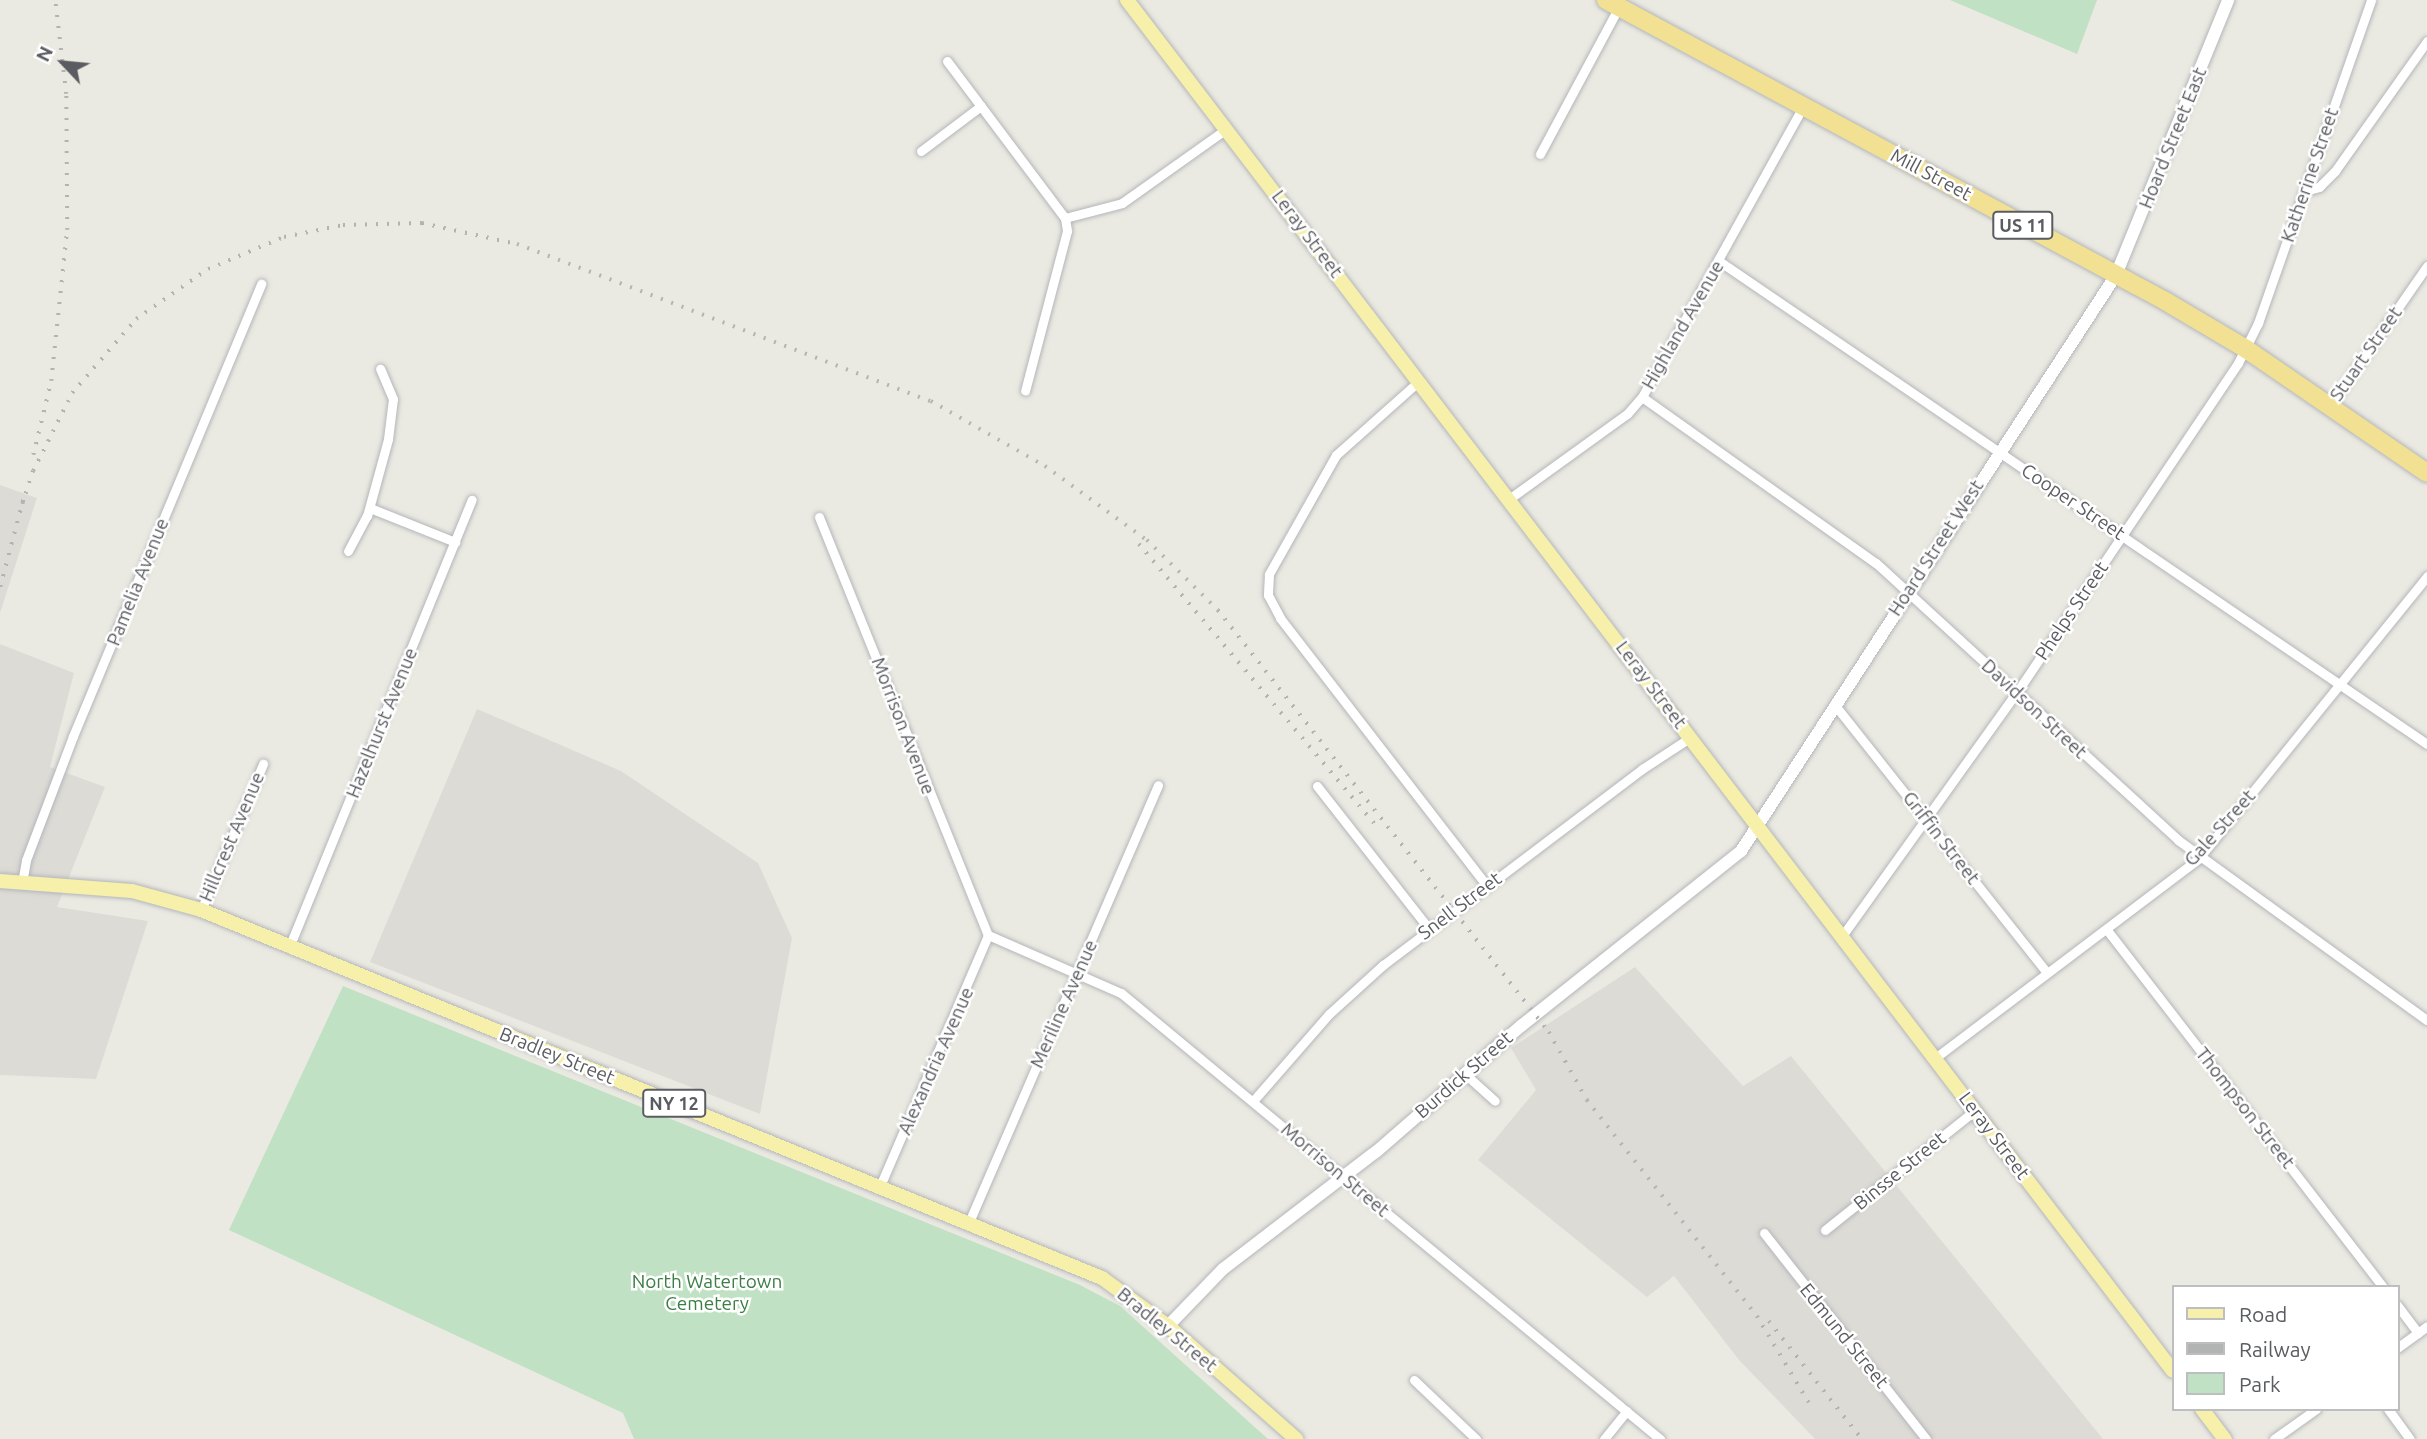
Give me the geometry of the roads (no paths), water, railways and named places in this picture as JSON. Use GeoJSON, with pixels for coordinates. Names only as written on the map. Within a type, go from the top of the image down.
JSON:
{"type":"FeatureCollection","features":[{"type":"Feature","properties":{"kind":"highway","name":"Mill Street"},"geometry":{"type":"LineString","coordinates":[[1615,2],[2116,275],[2246,349],[2427,473]]}},
{"type":"Feature","properties":{"kind":"main road","name":"Leray Street"},"geometry":{"type":"LineString","coordinates":[[1127,0],[1757,822],[2172,1370]]}},
{"type":"Feature","properties":{"kind":"main road","name":"Bradley Street"},"geometry":{"type":"LineString","coordinates":[[0,881],[132,891],[201,910],[1102,1278],[1168,1326],[1296,1439]]}},
{"type":"Feature","properties":{"kind":"main road"},"geometry":{"type":"LineString","coordinates":[[2204,1411],[2225,1439]]}},
{"type":"Feature","properties":{"kind":"street","name":"Hoard Street East"},"geometry":{"type":"LineString","coordinates":[[2116,275],[2228,0]]}},
{"type":"Feature","properties":{"kind":"street","name":"Katherine Street"},"geometry":{"type":"LineString","coordinates":[[2246,349],[2305,191],[2371,0]]}},
{"type":"Feature","properties":{"kind":"street"},"geometry":{"type":"LineString","coordinates":[[1540,154],[1615,2]]}},
{"type":"Feature","properties":{"kind":"street"},"geometry":{"type":"LineString","coordinates":[[2305,191],[2319,187],[2336,171],[2427,41]]}},
{"type":"Feature","properties":{"kind":"street"},"geometry":{"type":"LineString","coordinates":[[947,61],[1065,218],[1067,231],[1025,391]]}},
{"type":"Feature","properties":{"kind":"street"},"geometry":{"type":"LineString","coordinates":[[920,151],[981,106]]}},
{"type":"Feature","properties":{"kind":"street","name":"Highland Avenue"},"geometry":{"type":"LineString","coordinates":[[1509,499],[1627,414],[1642,397],[1803,106]]}},
{"type":"Feature","properties":{"kind":"street"},"geometry":{"type":"LineString","coordinates":[[1065,218],[1122,203],[1226,129]]}},
{"type":"Feature","properties":{"kind":"street","name":"Cooper Street"},"geometry":{"type":"LineString","coordinates":[[1719,261],[2427,744]]}},
{"type":"Feature","properties":{"kind":"street","name":"Stuart Street"},"geometry":{"type":"LineString","coordinates":[[2329,407],[2427,267]]}},
{"type":"Feature","properties":{"kind":"street","name":"Hoard Street West"},"geometry":{"type":"LineString","coordinates":[[1757,822],[2116,275]]}},
{"type":"Feature","properties":{"kind":"street","name":"Pamelia Avenue"},"geometry":{"type":"LineString","coordinates":[[22,883],[26,860],[73,736],[261,284]]}},
{"type":"Feature","properties":{"kind":"street","name":"Phelps Street"},"geometry":{"type":"LineString","coordinates":[[1842,936],[2017,692],[2246,349]]}},
{"type":"Feature","properties":{"kind":"street"},"geometry":{"type":"LineString","coordinates":[[348,551],[370,508],[393,409],[380,369]]}},
{"type":"Feature","properties":{"kind":"street"},"geometry":{"type":"LineString","coordinates":[[1419,381],[1336,455],[1269,574],[1268,595],[1280,618],[1486,885]]}},
{"type":"Feature","properties":{"kind":"street","name":"Davidson Street"},"geometry":{"type":"LineString","coordinates":[[1642,397],[1840,535],[1907,592],[2199,858],[2427,1020]]}},
{"type":"Feature","properties":{"kind":"street","name":"Hazelhurst Avenue"},"geometry":{"type":"LineString","coordinates":[[290,946],[472,499]]}},
{"type":"Feature","properties":{"kind":"street"},"geometry":{"type":"LineString","coordinates":[[370,508],[455,542]]}},
{"type":"Feature","properties":{"kind":"street","name":"Morrison Avenue"},"geometry":{"type":"LineString","coordinates":[[819,517],[988,935]]}},
{"type":"Feature","properties":{"kind":"street","name":"Gale Street"},"geometry":{"type":"LineString","coordinates":[[1935,1058],[2199,858],[2427,576]]}},
{"type":"Feature","properties":{"kind":"street","name":"Griffin Street"},"geometry":{"type":"LineString","coordinates":[[1834,704],[2047,973]]}},
{"type":"Feature","properties":{"kind":"street","name":"Snell Street"},"geometry":{"type":"LineString","coordinates":[[1253,1101],[1329,1014],[1429,929],[1691,737]]}},
{"type":"Feature","properties":{"kind":"street","name":"Hillcrest Avenue"},"geometry":{"type":"LineString","coordinates":[[201,910],[263,764]]}},
{"type":"Feature","properties":{"kind":"street","name":"Meriline Avenue"},"geometry":{"type":"LineString","coordinates":[[970,1222],[1158,785]]}},
{"type":"Feature","properties":{"kind":"street"},"geometry":{"type":"LineString","coordinates":[[1317,786],[1429,929]]}},
{"type":"Feature","properties":{"kind":"street","name":"Burdick Street"},"geometry":{"type":"LineString","coordinates":[[1168,1326],[1223,1269],[1344,1177],[1465,1074],[1733,859],[1757,822]]}},
{"type":"Feature","properties":{"kind":"street","name":"Thompson Street"},"geometry":{"type":"LineString","coordinates":[[2107,930],[2381,1285]]}},
{"type":"Feature","properties":{"kind":"street","name":"Morrison Street"},"geometry":{"type":"LineString","coordinates":[[988,935],[1077,971],[1121,993],[1660,1439]]}},
{"type":"Feature","properties":{"kind":"street","name":"Alexandria Avenue"},"geometry":{"type":"LineString","coordinates":[[880,1186],[988,935]]}},
{"type":"Feature","properties":{"kind":"street"},"geometry":{"type":"LineString","coordinates":[[1465,1074],[1495,1101]]}},
{"type":"Feature","properties":{"kind":"street","name":"Binsse Street"},"geometry":{"type":"LineString","coordinates":[[1825,1230],[1975,1111]]}},
{"type":"Feature","properties":{"kind":"street","name":"Edmund Street"},"geometry":{"type":"LineString","coordinates":[[1764,1233],[1926,1439]]}},
{"type":"Feature","properties":{"kind":"street"},"geometry":{"type":"LineString","coordinates":[[2399,1308],[2418,1332]]}},
{"type":"Feature","properties":{"kind":"street"},"geometry":{"type":"LineString","coordinates":[[2399,1346],[2427,1326]]}},
{"type":"Feature","properties":{"kind":"street"},"geometry":{"type":"LineString","coordinates":[[1414,1380],[1476,1439]]}},
{"type":"Feature","properties":{"kind":"street"},"geometry":{"type":"LineString","coordinates":[[1604,1439],[1627,1411]]}},
{"type":"Feature","properties":{"kind":"street"},"geometry":{"type":"LineString","coordinates":[[2274,1439],[2313,1411]]}},
{"type":"Feature","properties":{"kind":"street"},"geometry":{"type":"LineString","coordinates":[[2389,1411],[2410,1439]]}},
{"type":"Feature","properties":{"kind":"railway"},"geometry":{"type":"LineString","coordinates":[[33,455],[51,381],[67,230],[66,94],[55,0]]}},
{"type":"Feature","properties":{"kind":"railway"},"geometry":{"type":"LineString","coordinates":[[22,504],[33,471],[72,393],[136,319],[208,269],[284,237],[343,225],[422,223],[517,244],[931,401],[1045,466],[1147,540],[1218,610],[1549,1032],[1587,1100],[1757,1316],[1809,1403]]}},
{"type":"Feature","properties":{"kind":"railway"},"geometry":{"type":"LineString","coordinates":[[0,587],[24,496]]}},
{"type":"Feature","properties":{"kind":"railway"},"geometry":{"type":"LineString","coordinates":[[1139,544],[1376,825]]}},
{"type":"Feature","properties":{"kind":"railway"},"geometry":{"type":"LineString","coordinates":[[1769,1321],[1862,1439]]}},
{"type":"Feature","properties":{"kind":"park label","name":"North Watertown Cemetery"},"geometry":{"type":"Point","coordinates":[707,1293]}}]}
